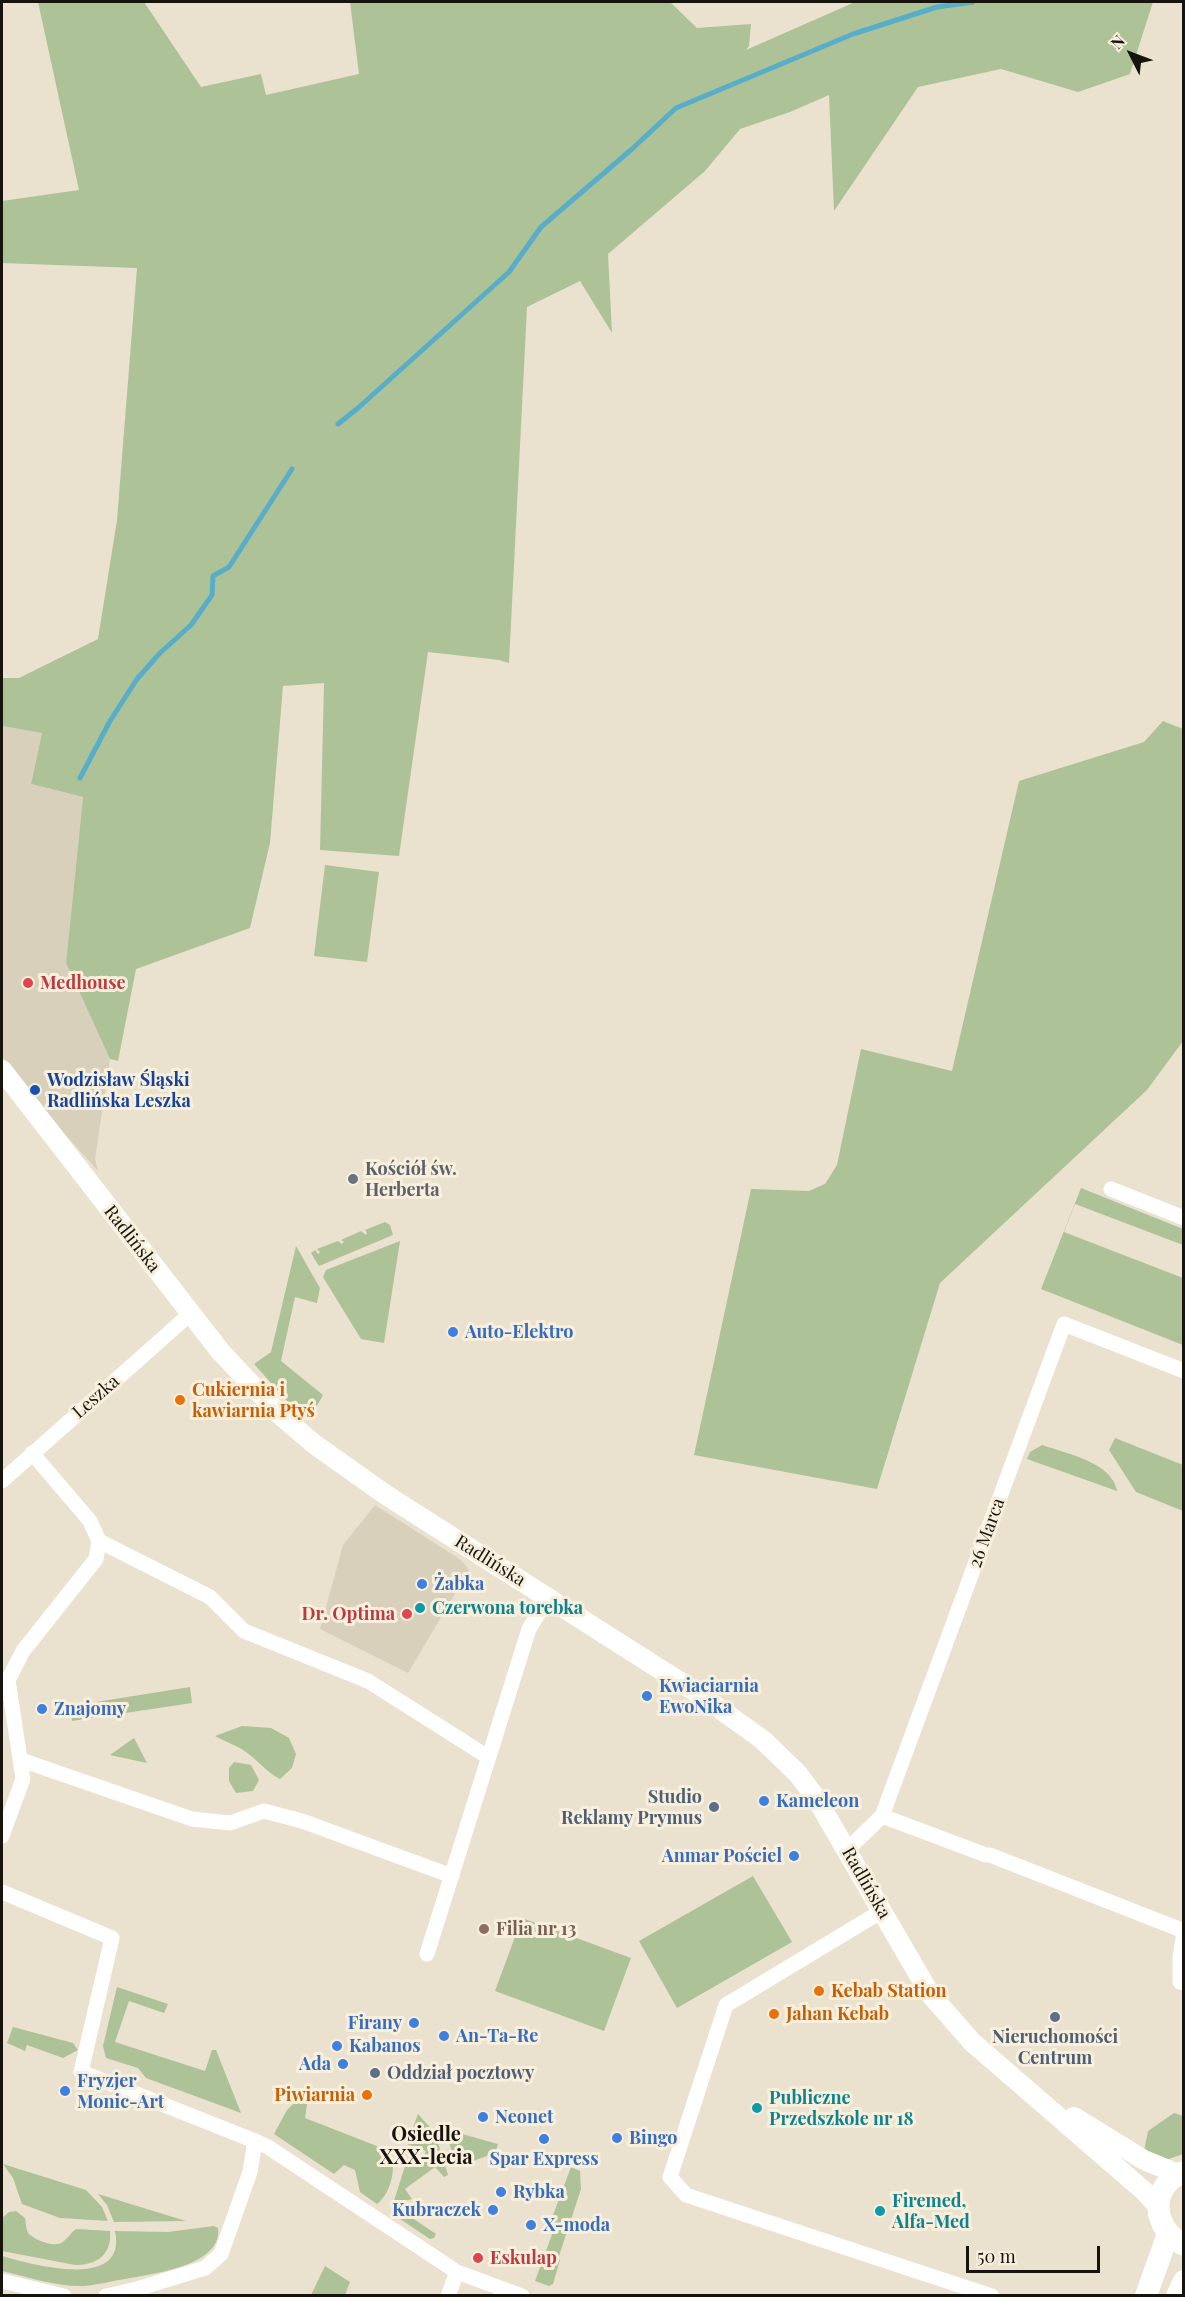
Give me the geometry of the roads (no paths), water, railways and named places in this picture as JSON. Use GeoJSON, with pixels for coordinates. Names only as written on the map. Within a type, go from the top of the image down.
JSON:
{"type":"FeatureCollection","features":[{"type":"Feature","properties":{"kind":"main road"},"geometry":{"type":"LineString","coordinates":[[1146,2295],[1176,2240],[1159,2216],[1158,2206],[1161,2193],[1168,2182],[1181,2173]]}},
{"type":"Feature","properties":{"kind":"main road"},"geometry":{"type":"LineString","coordinates":[[1177,2295],[1184,2281]]}},
{"type":"Feature","properties":{"kind":"street","name":"Radlińska"},"geometry":{"type":"LineString","coordinates":[[2,1070],[190,1314],[247,1381],[280,1415],[314,1444],[391,1498],[699,1694],[763,1740],[798,1774],[816,1798],[930,1994],[947,2016],[997,2065],[1030,2091],[1144,2191],[1158,2206]]}},
{"type":"Feature","properties":{"kind":"street"},"geometry":{"type":"LineString","coordinates":[[1111,1189],[1184,1218]]}},
{"type":"Feature","properties":{"kind":"street","name":"Leszka"},"geometry":{"type":"LineString","coordinates":[[2,1481],[190,1314]]}},
{"type":"Feature","properties":{"kind":"street","name":"26 Marca"},"geometry":{"type":"LineString","coordinates":[[847,1850],[882,1816],[1064,1324],[1184,1371]]}},
{"type":"Feature","properties":{"kind":"street"},"geometry":{"type":"LineString","coordinates":[[2,1836],[22,1779],[8,1680],[23,1651],[96,1559],[99,1541],[90,1521],[32,1453]]}},
{"type":"Feature","properties":{"kind":"street"},"geometry":{"type":"LineString","coordinates":[[99,1541],[210,1597],[244,1631],[368,1681],[488,1757]]}},
{"type":"Feature","properties":{"kind":"street"},"geometry":{"type":"LineString","coordinates":[[427,1954],[529,1629],[548,1598]]}},
{"type":"Feature","properties":{"kind":"street"},"geometry":{"type":"LineString","coordinates":[[21,1760],[192,1819],[230,1823],[264,1811],[302,1821],[452,1876]]}},
{"type":"Feature","properties":{"kind":"street"},"geometry":{"type":"LineString","coordinates":[[882,1816],[1184,1931],[1180,1958],[1180,1982],[1184,1983]]}},
{"type":"Feature","properties":{"kind":"street"},"geometry":{"type":"LineString","coordinates":[[2,1892],[112,1938],[81,2072],[268,2146],[457,2272],[522,2295]]}},
{"type":"Feature","properties":{"kind":"street"},"geometry":{"type":"LineString","coordinates":[[882,1911],[726,2005],[670,2177],[686,2195],[992,2295]]}},
{"type":"Feature","properties":{"kind":"street","name":"Radlińska"},"geometry":{"type":"LineString","coordinates":[[1030,2091],[1144,2160],[1181,2173]]}},
{"type":"Feature","properties":{"kind":"street"},"geometry":{"type":"LineString","coordinates":[[106,2295],[136,2289],[205,2268],[221,2254],[250,2172],[255,2141]]}},
{"type":"Feature","properties":{"kind":"street"},"geometry":{"type":"LineString","coordinates":[[448,2295],[457,2272]]}},
{"type":"Feature","properties":{"kind":"street"},"geometry":{"type":"LineString","coordinates":[[2,2281],[64,2295]]}},
{"type":"Feature","properties":{"kind":"waterway"},"geometry":{"type":"LineString","coordinates":[[338,424],[509,272],[541,227],[676,108],[853,34],[937,7],[973,2]]}},
{"type":"Feature","properties":{"kind":"waterway"},"geometry":{"type":"LineString","coordinates":[[80,778],[110,721],[137,679],[160,653],[191,625],[212,595],[213,576],[229,567],[292,469]]}},
{"type":"Feature","properties":{"kind":"place","name":"Medhouse"},"geometry":{"type":"Point","coordinates":[28,983]}},
{"type":"Feature","properties":{"kind":"place","name":"Wodzisław Śląski Radlińska Leszka"},"geometry":{"type":"Point","coordinates":[35,1090]}},
{"type":"Feature","properties":{"kind":"place","name":"Kościół św. Herberta"},"geometry":{"type":"Point","coordinates":[353,1179]}},
{"type":"Feature","properties":{"kind":"place","name":"Auto-Elektro"},"geometry":{"type":"Point","coordinates":[453,1332]}},
{"type":"Feature","properties":{"kind":"place","name":"Cukiernia i kawiarnia Ptyś"},"geometry":{"type":"Point","coordinates":[180,1400]}},
{"type":"Feature","properties":{"kind":"place","name":"Żabka"},"geometry":{"type":"Point","coordinates":[422,1584]}},
{"type":"Feature","properties":{"kind":"place","name":"Czerwona torebka"},"geometry":{"type":"Point","coordinates":[420,1608]}},
{"type":"Feature","properties":{"kind":"place","name":"Dr. Optima"},"geometry":{"type":"Point","coordinates":[407,1614]}},
{"type":"Feature","properties":{"kind":"place","name":"Kwiaciarnia EwoNika"},"geometry":{"type":"Point","coordinates":[647,1696]}},
{"type":"Feature","properties":{"kind":"place","name":"Znajomy"},"geometry":{"type":"Point","coordinates":[42,1709]}},
{"type":"Feature","properties":{"kind":"place","name":"Kameleon"},"geometry":{"type":"Point","coordinates":[764,1801]}},
{"type":"Feature","properties":{"kind":"place","name":"Studio Reklamy Prymus"},"geometry":{"type":"Point","coordinates":[714,1807]}},
{"type":"Feature","properties":{"kind":"place","name":"Anmar Pościel"},"geometry":{"type":"Point","coordinates":[794,1856]}},
{"type":"Feature","properties":{"kind":"place","name":"Filia nr 13"},"geometry":{"type":"Point","coordinates":[484,1929]}},
{"type":"Feature","properties":{"kind":"place","name":"Kebab Station"},"geometry":{"type":"Point","coordinates":[819,1991]}},
{"type":"Feature","properties":{"kind":"place","name":"Jahan Kebab"},"geometry":{"type":"Point","coordinates":[774,2014]}},
{"type":"Feature","properties":{"kind":"place","name":"Nieruchomości Centrum"},"geometry":{"type":"Point","coordinates":[1055,2017]}},
{"type":"Feature","properties":{"kind":"place","name":"Firany"},"geometry":{"type":"Point","coordinates":[414,2023]}},
{"type":"Feature","properties":{"kind":"place","name":"An-Ta-Re"},"geometry":{"type":"Point","coordinates":[444,2036]}},
{"type":"Feature","properties":{"kind":"place","name":"Kabanos"},"geometry":{"type":"Point","coordinates":[337,2046]}},
{"type":"Feature","properties":{"kind":"place","name":"Ada"},"geometry":{"type":"Point","coordinates":[343,2064]}},
{"type":"Feature","properties":{"kind":"place","name":"Oddział pocztowy"},"geometry":{"type":"Point","coordinates":[375,2073]}},
{"type":"Feature","properties":{"kind":"place","name":"Fryzjer Monic-Art"},"geometry":{"type":"Point","coordinates":[65,2091]}},
{"type":"Feature","properties":{"kind":"place","name":"Piwiarnia"},"geometry":{"type":"Point","coordinates":[367,2095]}},
{"type":"Feature","properties":{"kind":"place","name":"Publiczne Przedszkole nr 18"},"geometry":{"type":"Point","coordinates":[757,2108]}},
{"type":"Feature","properties":{"kind":"place","name":"Neonet"},"geometry":{"type":"Point","coordinates":[483,2117]}},
{"type":"Feature","properties":{"kind":"place","name":"Bingo"},"geometry":{"type":"Point","coordinates":[617,2138]}},
{"type":"Feature","properties":{"kind":"place","name":"Spar Express"},"geometry":{"type":"Point","coordinates":[544,2139]}},
{"type":"Feature","properties":{"kind":"place","name":"Rybka"},"geometry":{"type":"Point","coordinates":[501,2192]}},
{"type":"Feature","properties":{"kind":"place","name":"Kubraczek"},"geometry":{"type":"Point","coordinates":[493,2210]}},
{"type":"Feature","properties":{"kind":"place","name":"Firemed, Alfa-Med"},"geometry":{"type":"Point","coordinates":[880,2211]}},
{"type":"Feature","properties":{"kind":"place","name":"X-moda"},"geometry":{"type":"Point","coordinates":[531,2225]}},
{"type":"Feature","properties":{"kind":"place","name":"Eskulap"},"geometry":{"type":"Point","coordinates":[478,2258]}},
{"type":"Feature","properties":{"kind":"district","name":"Osiedle XXX-lecia"},"geometry":{"type":"Point","coordinates":[426,2146]}}]}
